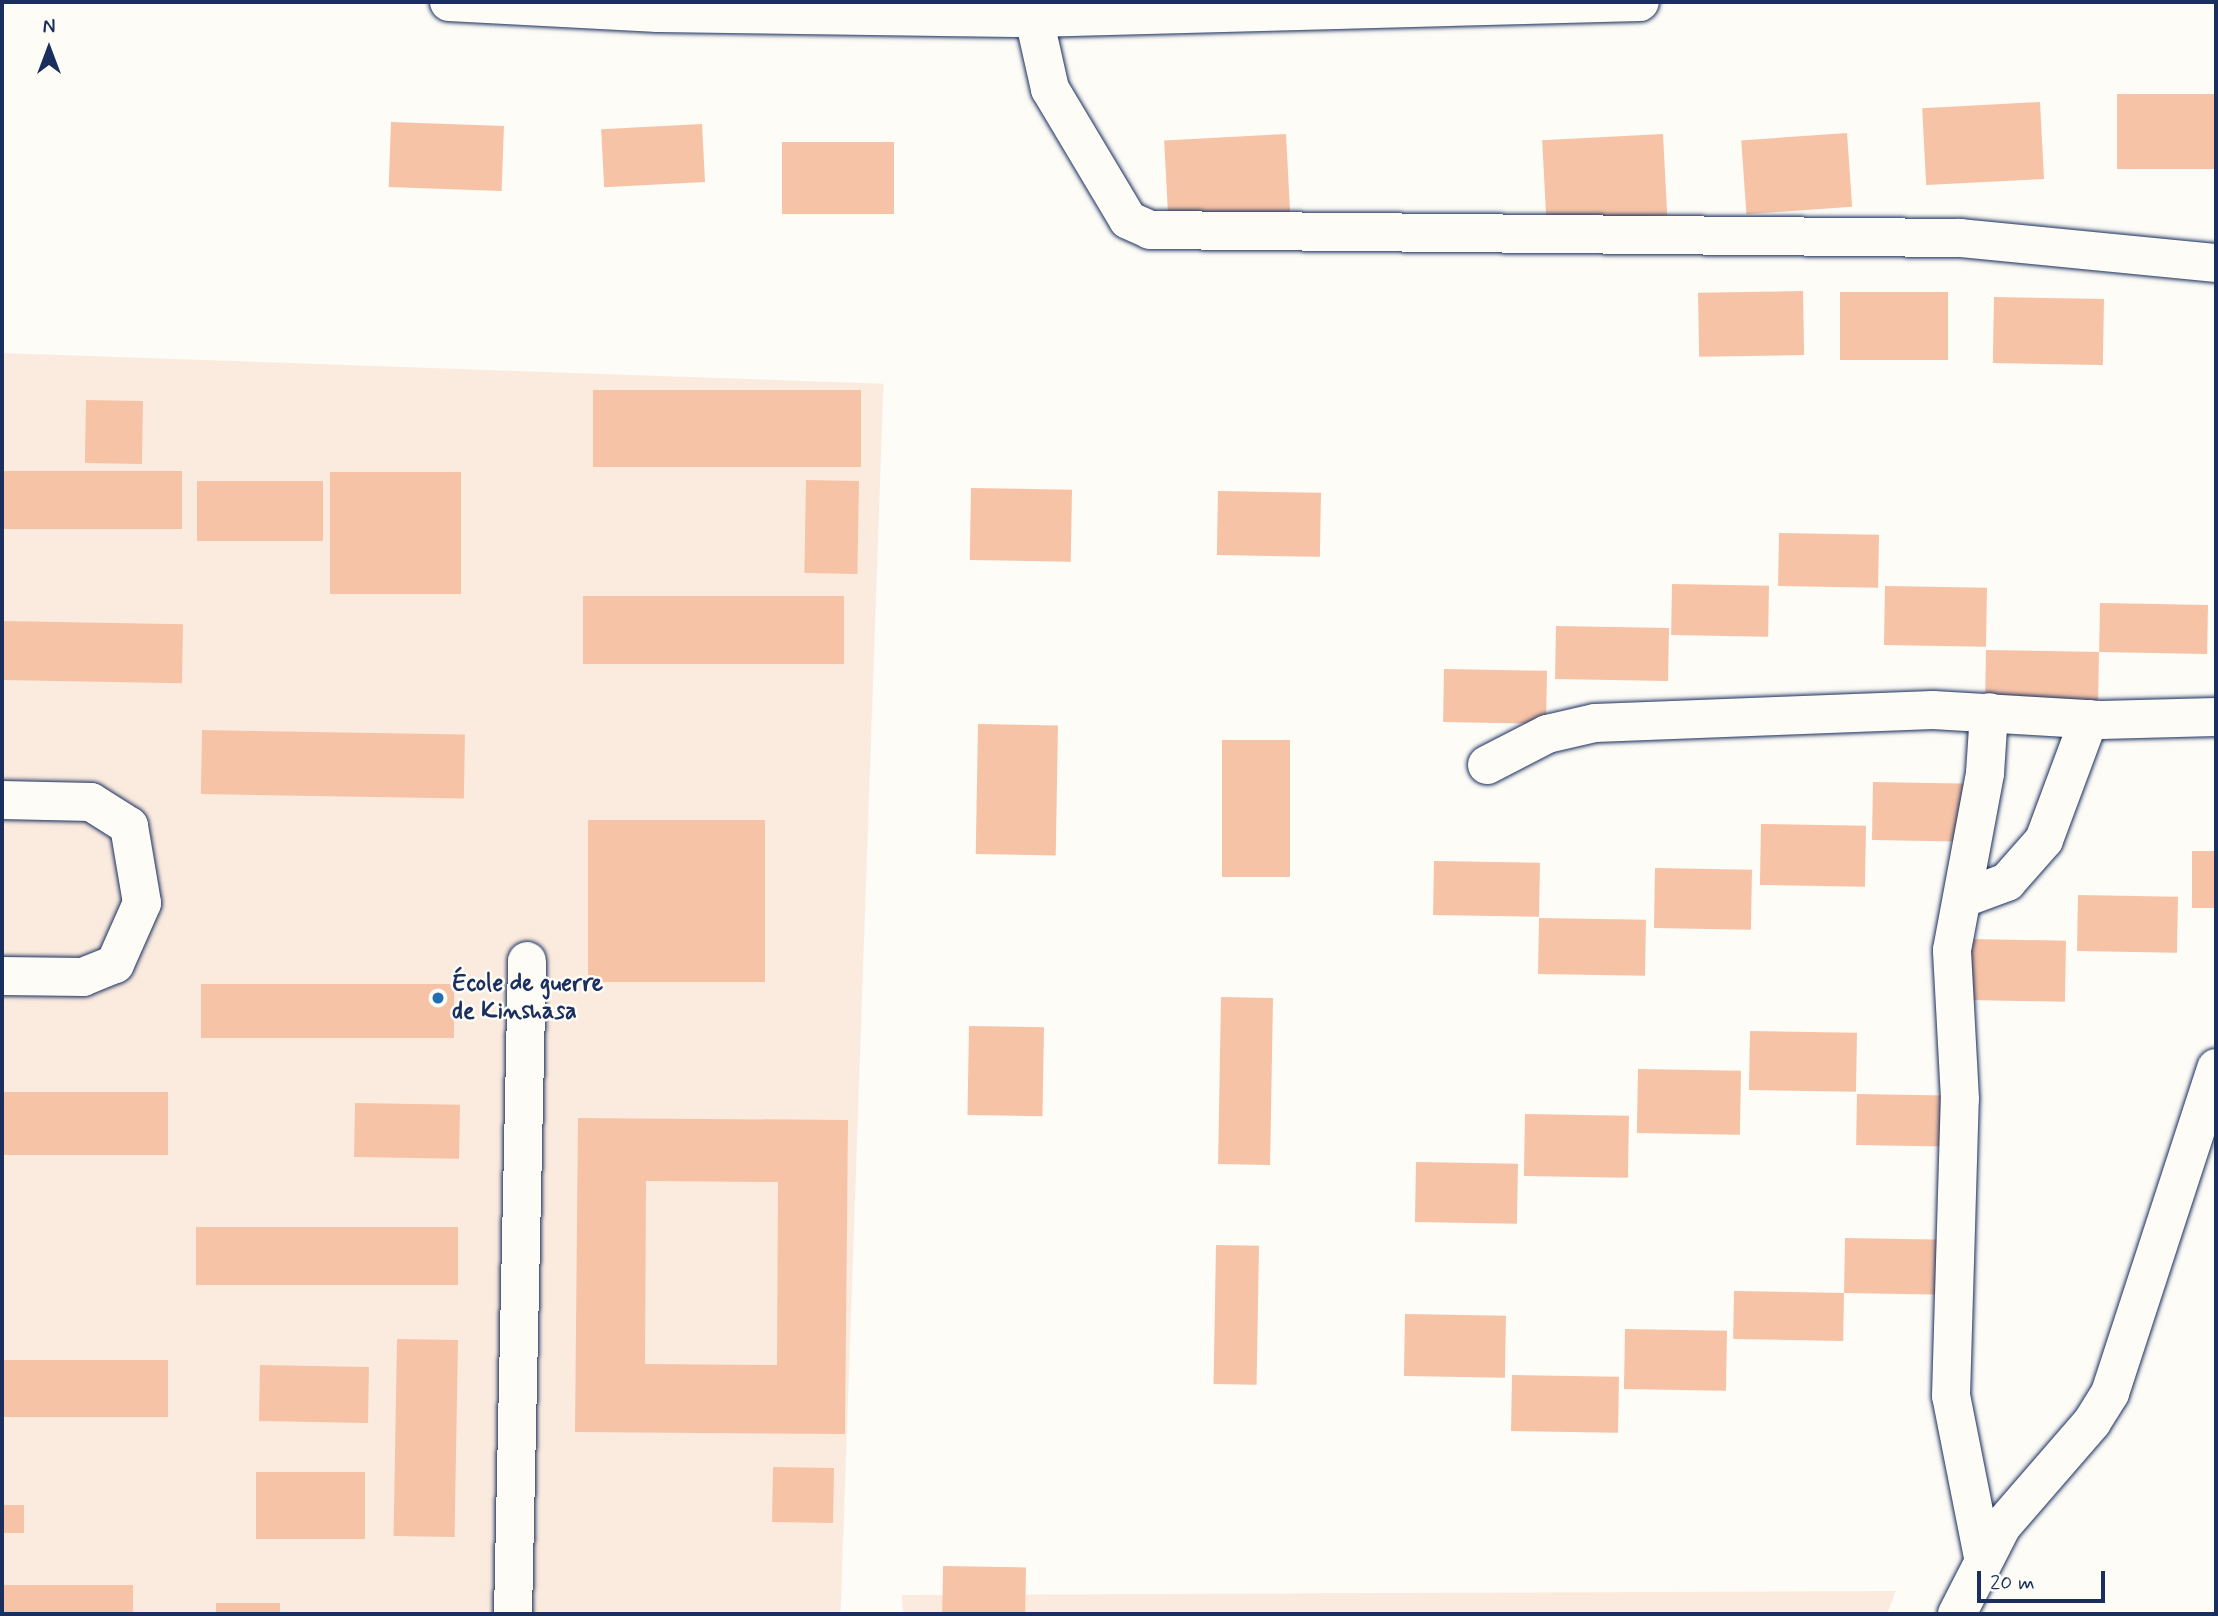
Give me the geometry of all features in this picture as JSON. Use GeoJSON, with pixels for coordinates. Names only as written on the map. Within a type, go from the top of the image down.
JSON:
{"type":"FeatureCollection","features":[{"type":"Feature","properties":{"kind":"street"},"geometry":{"type":"LineString","coordinates":[[449,2],[658,13],[1034,18],[1640,2]]}},
{"type":"Feature","properties":{"kind":"street"},"geometry":{"type":"LineString","coordinates":[[1034,18],[1051,89],[1128,220],[1150,230],[1960,238],[2216,263]]}},
{"type":"Feature","properties":{"kind":"street"},"geometry":{"type":"LineString","coordinates":[[1487,765],[1547,734],[1595,723],[1933,710],[2089,719],[2216,717]]}},
{"type":"Feature","properties":{"kind":"street"},"geometry":{"type":"LineString","coordinates":[[1983,1557],[1951,1396],[1960,1099],[1952,950],[1964,898],[1985,773],[1989,712]]}},
{"type":"Feature","properties":{"kind":"street"},"geometry":{"type":"LineString","coordinates":[[1964,898],[2007,882],[2043,840],[2089,719]]}},
{"type":"Feature","properties":{"kind":"street"},"geometry":{"type":"LineString","coordinates":[[2,800],[90,802],[129,826],[142,903],[114,964],[83,977],[2,976]]}},
{"type":"Feature","properties":{"kind":"street"},"geometry":{"type":"LineString","coordinates":[[513,1614],[527,961]]}},
{"type":"Feature","properties":{"kind":"street"},"geometry":{"type":"LineString","coordinates":[[1956,1614],[1983,1557],[2002,1526],[2092,1422],[2110,1393],[2216,1068]]}},
{"type":"Feature","properties":{"kind":"shaded area","name":"École de guerre de Kinshasa"},"geometry":{"type":"Polygon","coordinates":[[[2,353],[883,384],[841,1614],[2,1614],[2,353]]]}},
{"type":"Feature","properties":{"kind":"shaded area"},"geometry":{"type":"Polygon","coordinates":[[[1896,1591],[1887,1614],[903,1614],[902,1595],[1896,1591]]]}},
{"type":"Feature","properties":{"kind":"building"},"geometry":{"type":"Polygon","coordinates":[[[2117,94],[2216,94],[2216,169],[2117,169],[2117,94]]]}},
{"type":"Feature","properties":{"kind":"building"},"geometry":{"type":"Polygon","coordinates":[[[2040,102],[2044,179],[1926,185],[1922,108],[2040,102]]]}},
{"type":"Feature","properties":{"kind":"building"},"geometry":{"type":"Polygon","coordinates":[[[391,122],[504,126],[502,191],[389,187],[391,122]]]}},
{"type":"Feature","properties":{"kind":"building"},"geometry":{"type":"Polygon","coordinates":[[[702,124],[705,182],[604,187],[601,129],[702,124]]]}},
{"type":"Feature","properties":{"kind":"building"},"geometry":{"type":"Polygon","coordinates":[[[1847,133],[1852,207],[1746,214],[1741,140],[1847,133]]]}},
{"type":"Feature","properties":{"kind":"building"},"geometry":{"type":"Polygon","coordinates":[[[1286,134],[1290,213],[1168,219],[1164,140],[1286,134]]]}},
{"type":"Feature","properties":{"kind":"building"},"geometry":{"type":"Polygon","coordinates":[[[1663,134],[1667,215],[1546,221],[1542,140],[1663,134]]]}},
{"type":"Feature","properties":{"kind":"building"},"geometry":{"type":"Polygon","coordinates":[[[782,142],[894,142],[894,214],[782,214],[782,142]]]}},
{"type":"Feature","properties":{"kind":"building"},"geometry":{"type":"Polygon","coordinates":[[[1803,291],[1804,355],[1699,357],[1698,293],[1803,291]]]}},
{"type":"Feature","properties":{"kind":"building"},"geometry":{"type":"Polygon","coordinates":[[[1840,292],[1948,292],[1948,360],[1840,360],[1840,292]]]}},
{"type":"Feature","properties":{"kind":"building"},"geometry":{"type":"Polygon","coordinates":[[[1994,297],[2104,299],[2103,365],[1993,363],[1994,297]]]}},
{"type":"Feature","properties":{"kind":"building"},"geometry":{"type":"Polygon","coordinates":[[[593,390],[861,390],[861,467],[593,467],[593,390]]]}},
{"type":"Feature","properties":{"kind":"building"},"geometry":{"type":"Polygon","coordinates":[[[86,400],[143,401],[142,464],[85,463],[86,400]]]}},
{"type":"Feature","properties":{"kind":"building"},"geometry":{"type":"Polygon","coordinates":[[[2,471],[182,471],[182,529],[2,529],[2,471]]]}},
{"type":"Feature","properties":{"kind":"building"},"geometry":{"type":"Polygon","coordinates":[[[330,472],[461,472],[461,594],[330,594],[330,472]]]}},
{"type":"Feature","properties":{"kind":"building"},"geometry":{"type":"Polygon","coordinates":[[[806,480],[859,481],[857,574],[804,573],[806,480]]]}},
{"type":"Feature","properties":{"kind":"building"},"geometry":{"type":"Polygon","coordinates":[[[197,481],[323,481],[323,541],[197,541],[197,481]]]}},
{"type":"Feature","properties":{"kind":"building"},"geometry":{"type":"Polygon","coordinates":[[[971,488],[1072,490],[1071,562],[970,560],[971,488]]]}},
{"type":"Feature","properties":{"kind":"building"},"geometry":{"type":"Polygon","coordinates":[[[1218,491],[1321,493],[1320,557],[1217,555],[1218,491]]]}},
{"type":"Feature","properties":{"kind":"building"},"geometry":{"type":"Polygon","coordinates":[[[1779,533],[1879,535],[1878,588],[1778,586],[1779,533]]]}},
{"type":"Feature","properties":{"kind":"building"},"geometry":{"type":"Polygon","coordinates":[[[1672,584],[1769,586],[1768,637],[1671,635],[1672,584]]]}},
{"type":"Feature","properties":{"kind":"building"},"geometry":{"type":"Polygon","coordinates":[[[1885,586],[1987,588],[1986,647],[1884,645],[1885,586]]]}},
{"type":"Feature","properties":{"kind":"building"},"geometry":{"type":"Polygon","coordinates":[[[583,596],[844,596],[844,664],[583,664],[583,596]]]}},
{"type":"Feature","properties":{"kind":"building"},"geometry":{"type":"Polygon","coordinates":[[[2100,603],[2208,605],[2207,654],[2099,652],[2100,603]]]}},
{"type":"Feature","properties":{"kind":"building"},"geometry":{"type":"Polygon","coordinates":[[[2,621],[183,624],[182,683],[2,680],[2,621]]]}},
{"type":"Feature","properties":{"kind":"building"},"geometry":{"type":"Polygon","coordinates":[[[1556,626],[1669,628],[1668,681],[1555,679],[1556,626]]]}},
{"type":"Feature","properties":{"kind":"building"},"geometry":{"type":"Polygon","coordinates":[[[1986,650],[2099,652],[2098,702],[1985,700],[1986,650]]]}},
{"type":"Feature","properties":{"kind":"building"},"geometry":{"type":"Polygon","coordinates":[[[1444,669],[1547,671],[1546,724],[1443,722],[1444,669]]]}},
{"type":"Feature","properties":{"kind":"building"},"geometry":{"type":"Polygon","coordinates":[[[978,724],[1058,725],[1056,855],[976,854],[978,724]]]}},
{"type":"Feature","properties":{"kind":"building"},"geometry":{"type":"Polygon","coordinates":[[[202,730],[465,735],[464,799],[201,794],[202,730]]]}},
{"type":"Feature","properties":{"kind":"building"},"geometry":{"type":"Polygon","coordinates":[[[1222,740],[1290,740],[1290,877],[1222,877],[1222,740]]]}},
{"type":"Feature","properties":{"kind":"building"},"geometry":{"type":"Polygon","coordinates":[[[1873,782],[1973,784],[1972,842],[1872,840],[1873,782]]]}},
{"type":"Feature","properties":{"kind":"building"},"geometry":{"type":"Polygon","coordinates":[[[588,820],[765,820],[765,982],[588,982],[588,820]]]}},
{"type":"Feature","properties":{"kind":"building"},"geometry":{"type":"Polygon","coordinates":[[[1761,824],[1866,826],[1865,887],[1760,885],[1761,824]]]}},
{"type":"Feature","properties":{"kind":"building"},"geometry":{"type":"Polygon","coordinates":[[[2192,851],[2216,851],[2216,908],[2192,908],[2192,851]]]}},
{"type":"Feature","properties":{"kind":"building"},"geometry":{"type":"Polygon","coordinates":[[[1434,861],[1540,863],[1539,917],[1433,915],[1434,861]]]}},
{"type":"Feature","properties":{"kind":"building"},"geometry":{"type":"Polygon","coordinates":[[[1655,868],[1752,870],[1751,930],[1654,928],[1655,868]]]}},
{"type":"Feature","properties":{"kind":"building"},"geometry":{"type":"Polygon","coordinates":[[[2078,895],[2178,897],[2177,953],[2077,951],[2078,895]]]}},
{"type":"Feature","properties":{"kind":"building"},"geometry":{"type":"Polygon","coordinates":[[[1539,918],[1646,920],[1645,976],[1538,974],[1539,918]]]}},
{"type":"Feature","properties":{"kind":"building"},"geometry":{"type":"Polygon","coordinates":[[[1969,939],[2066,941],[2065,1002],[1968,1000],[1969,939]]]}},
{"type":"Feature","properties":{"kind":"building"},"geometry":{"type":"Polygon","coordinates":[[[201,984],[454,984],[454,1038],[201,1038],[201,984]]]}},
{"type":"Feature","properties":{"kind":"building"},"geometry":{"type":"Polygon","coordinates":[[[1221,997],[1273,998],[1270,1165],[1218,1164],[1221,997]]]}},
{"type":"Feature","properties":{"kind":"building"},"geometry":{"type":"Polygon","coordinates":[[[969,1026],[1044,1027],[1042,1116],[967,1115],[969,1026]]]}},
{"type":"Feature","properties":{"kind":"building"},"geometry":{"type":"Polygon","coordinates":[[[1750,1031],[1857,1033],[1856,1092],[1749,1090],[1750,1031]]]}},
{"type":"Feature","properties":{"kind":"building"},"geometry":{"type":"Polygon","coordinates":[[[1638,1069],[1741,1071],[1740,1135],[1637,1133],[1638,1069]]]}},
{"type":"Feature","properties":{"kind":"building"},"geometry":{"type":"Polygon","coordinates":[[[2,1092],[168,1092],[168,1155],[2,1155],[2,1092]]]}},
{"type":"Feature","properties":{"kind":"building"},"geometry":{"type":"Polygon","coordinates":[[[1857,1094],[1959,1096],[1958,1147],[1856,1145],[1857,1094]]]}},
{"type":"Feature","properties":{"kind":"building"},"geometry":{"type":"Polygon","coordinates":[[[355,1103],[460,1105],[459,1159],[354,1157],[355,1103]]]}},
{"type":"Feature","properties":{"kind":"building"},"geometry":{"type":"Polygon","coordinates":[[[1525,1114],[1629,1116],[1628,1178],[1524,1176],[1525,1114]]]}},
{"type":"Feature","properties":{"kind":"building"},"geometry":{"type":"Polygon","coordinates":[[[578,1118],[848,1120],[845,1434],[575,1432],[578,1118]],[[646,1181],[645,1364],[777,1365],[778,1182],[646,1181]]]}},
{"type":"Feature","properties":{"kind":"building"},"geometry":{"type":"Polygon","coordinates":[[[1416,1162],[1518,1164],[1517,1224],[1415,1222],[1416,1162]]]}},
{"type":"Feature","properties":{"kind":"building"},"geometry":{"type":"Polygon","coordinates":[[[196,1227],[458,1227],[458,1285],[196,1285],[196,1227]]]}},
{"type":"Feature","properties":{"kind":"building"},"geometry":{"type":"Polygon","coordinates":[[[1845,1238],[1949,1240],[1948,1295],[1844,1293],[1845,1238]]]}},
{"type":"Feature","properties":{"kind":"building"},"geometry":{"type":"Polygon","coordinates":[[[1216,1245],[1259,1246],[1257,1385],[1214,1384],[1216,1245]]]}},
{"type":"Feature","properties":{"kind":"building"},"geometry":{"type":"Polygon","coordinates":[[[1734,1291],[1844,1293],[1843,1341],[1733,1339],[1734,1291]]]}},
{"type":"Feature","properties":{"kind":"building"},"geometry":{"type":"Polygon","coordinates":[[[1405,1314],[1506,1316],[1505,1378],[1404,1376],[1405,1314]]]}},
{"type":"Feature","properties":{"kind":"building"},"geometry":{"type":"Polygon","coordinates":[[[1625,1329],[1727,1331],[1726,1391],[1624,1389],[1625,1329]]]}},
{"type":"Feature","properties":{"kind":"building"},"geometry":{"type":"Polygon","coordinates":[[[397,1339],[458,1340],[455,1537],[394,1536],[397,1339]]]}},
{"type":"Feature","properties":{"kind":"building"},"geometry":{"type":"Polygon","coordinates":[[[2,1360],[168,1360],[168,1417],[2,1417],[2,1360]]]}},
{"type":"Feature","properties":{"kind":"building"},"geometry":{"type":"Polygon","coordinates":[[[260,1365],[369,1367],[368,1423],[259,1421],[260,1365]]]}},
{"type":"Feature","properties":{"kind":"building"},"geometry":{"type":"Polygon","coordinates":[[[1512,1375],[1619,1377],[1618,1433],[1511,1431],[1512,1375]]]}},
{"type":"Feature","properties":{"kind":"building"},"geometry":{"type":"Polygon","coordinates":[[[773,1467],[834,1468],[833,1523],[772,1522],[773,1467]]]}},
{"type":"Feature","properties":{"kind":"building"},"geometry":{"type":"Polygon","coordinates":[[[256,1472],[365,1472],[365,1539],[256,1539],[256,1472]]]}},
{"type":"Feature","properties":{"kind":"building"},"geometry":{"type":"Polygon","coordinates":[[[2,1505],[24,1505],[24,1533],[2,1533],[2,1505]]]}},
{"type":"Feature","properties":{"kind":"building"},"geometry":{"type":"Polygon","coordinates":[[[943,1566],[1026,1567],[1025,1614],[942,1614],[943,1566]]]}},
{"type":"Feature","properties":{"kind":"building"},"geometry":{"type":"Polygon","coordinates":[[[2,1585],[133,1585],[133,1614],[2,1614],[2,1585]]]}},
{"type":"Feature","properties":{"kind":"building"},"geometry":{"type":"Polygon","coordinates":[[[216,1603],[280,1603],[280,1614],[216,1614],[216,1603]]]}},
{"type":"Feature","properties":{"kind":"place","name":"École de guerre de Kinshasa"},"geometry":{"type":"Point","coordinates":[438,998]}}]}
